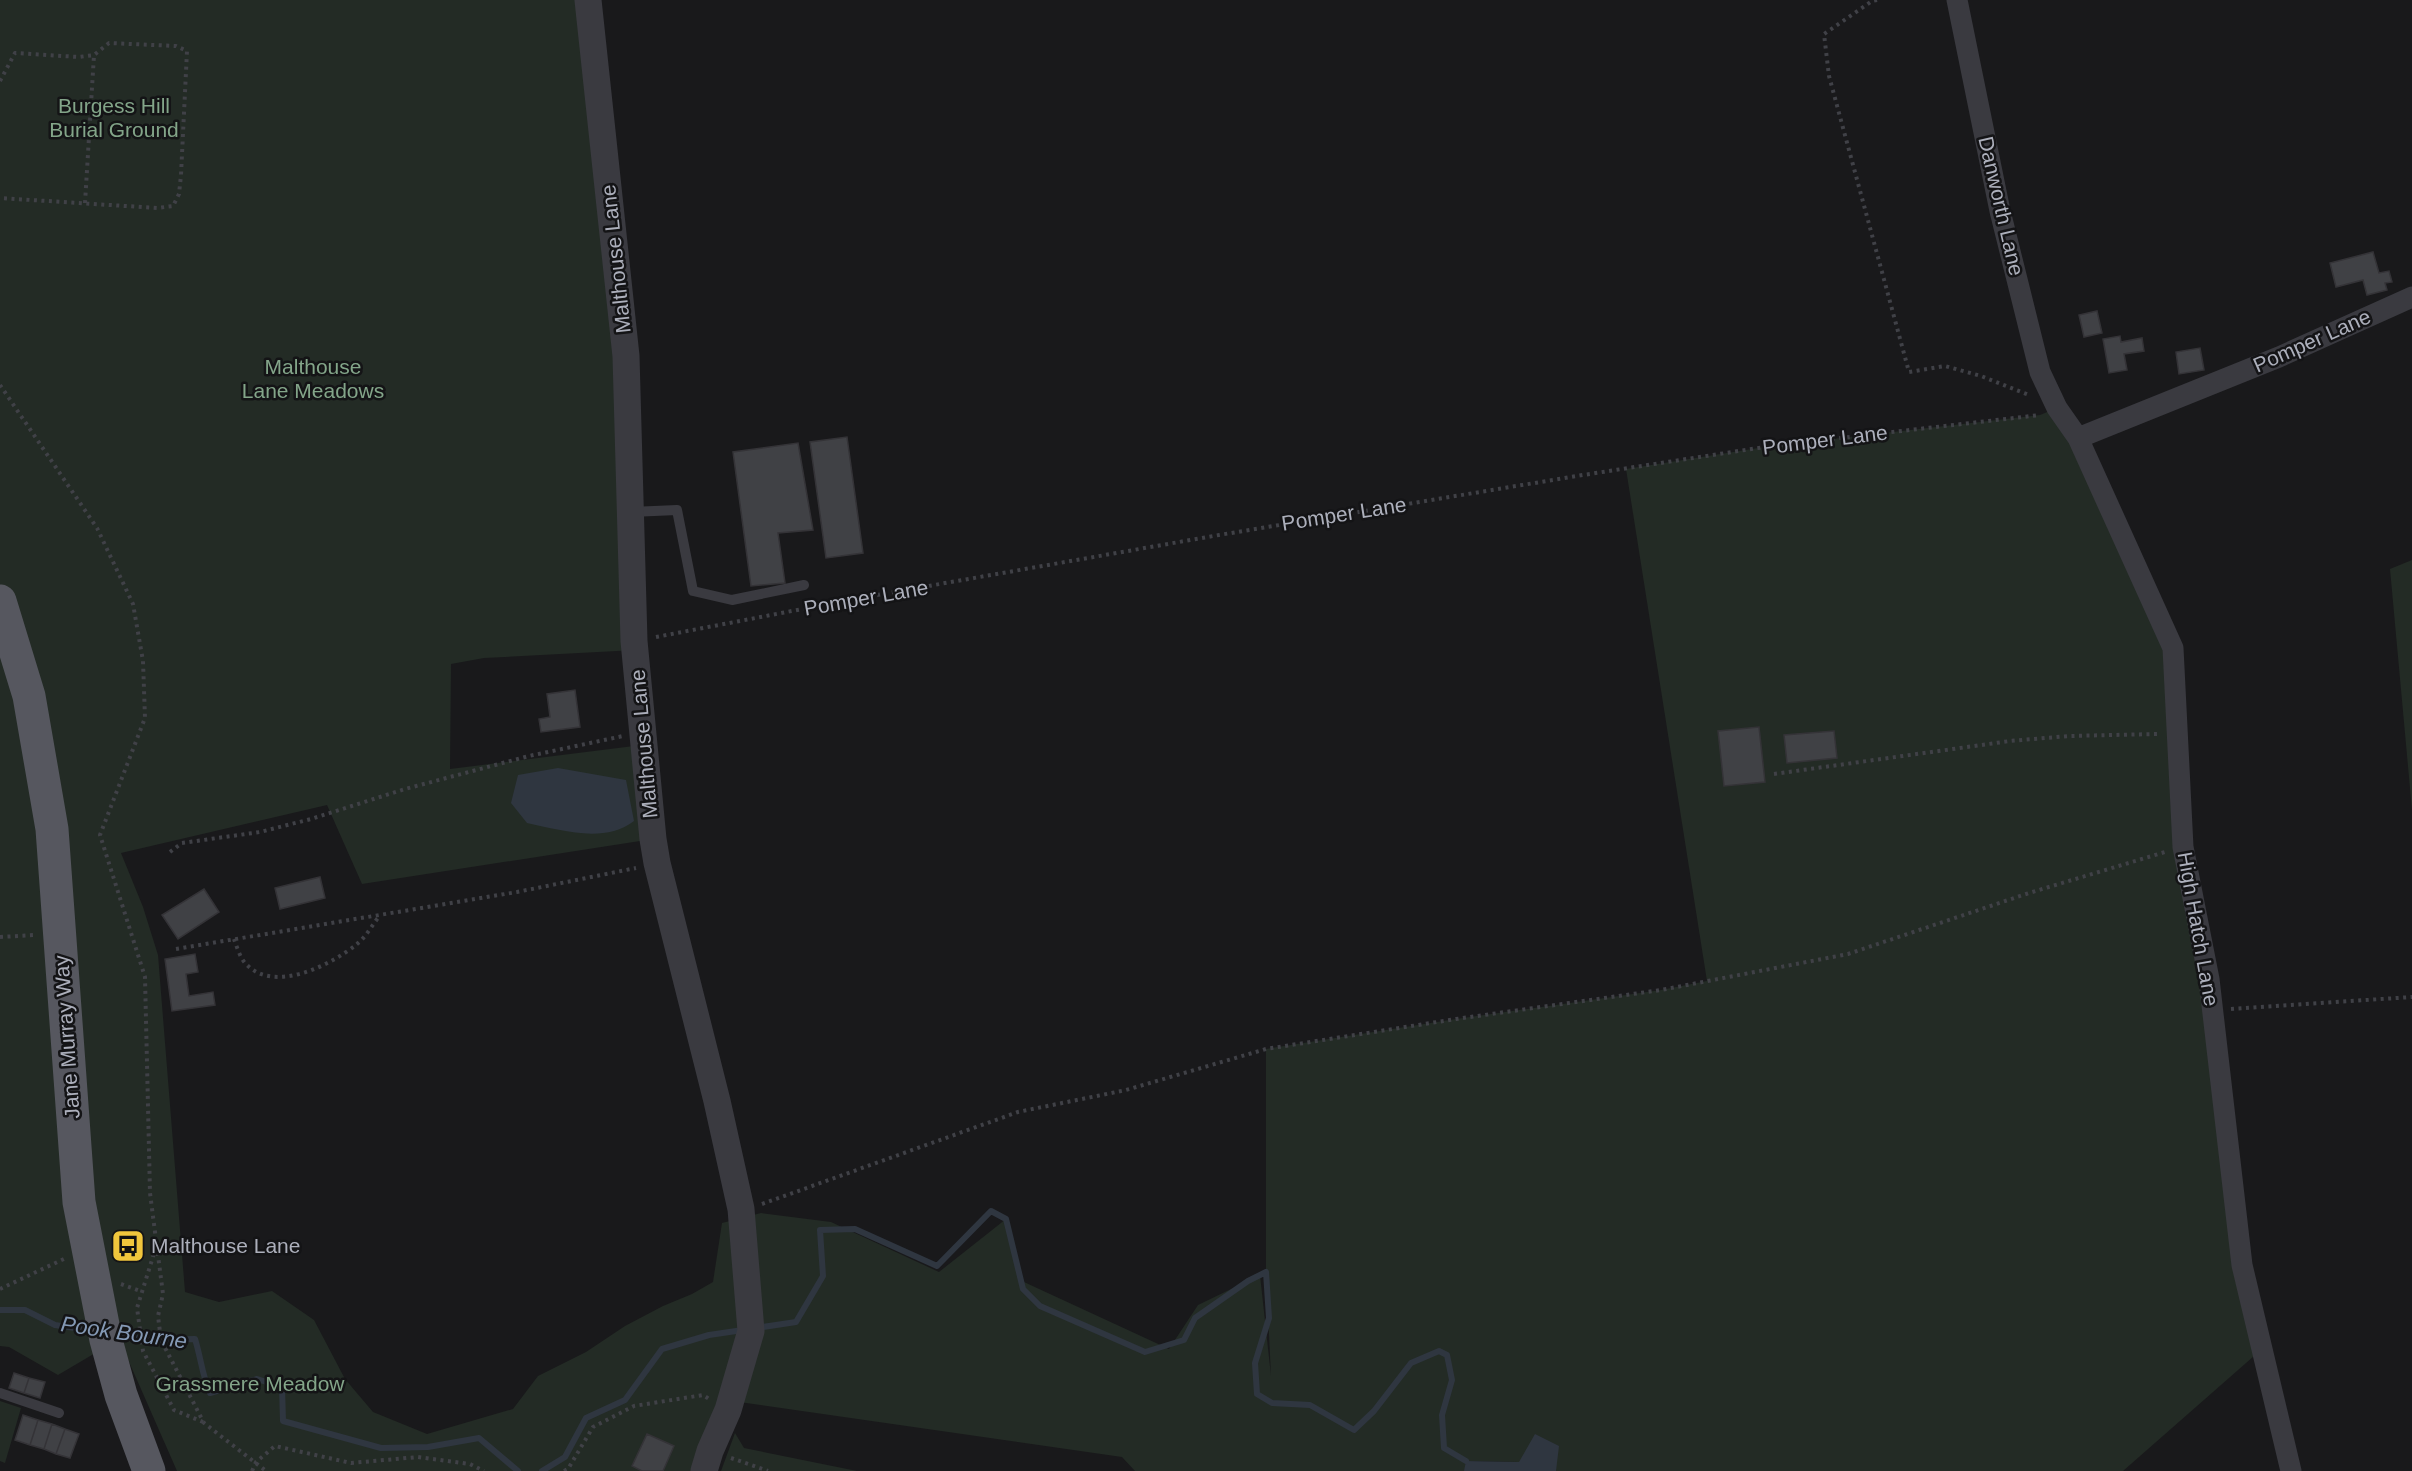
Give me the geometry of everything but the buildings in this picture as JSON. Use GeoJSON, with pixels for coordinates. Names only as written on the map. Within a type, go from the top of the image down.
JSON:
{"type":"FeatureCollection","features":[{"type":"Feature","properties":{"kind":"main road","name":"Jane Murray Way"},"geometry":{"type":"LineString","coordinates":[[0,601],[29,696],[52,829],[79,1202],[104,1330],[121,1395],[148,1471]]}},
{"type":"Feature","properties":{"kind":"street","name":"Malthouse Lane"},"geometry":{"type":"LineString","coordinates":[[588,0],[626,356],[634,641],[641,732],[657,863],[717,1101],[741,1209],[751,1331],[728,1410],[707,1461]]}},
{"type":"Feature","properties":{"kind":"street","name":"Danworth Lane"},"geometry":{"type":"LineString","coordinates":[[1957,0],[2002,220],[2040,372],[2057,408]]}},
{"type":"Feature","properties":{"kind":"street","name":"Pomper Lane"},"geometry":{"type":"LineString","coordinates":[[2078,438],[2279,357],[2412,297]]}},
{"type":"Feature","properties":{"kind":"street","name":"High Hatch Lane"},"geometry":{"type":"LineString","coordinates":[[2057,408],[2078,438],[2173,648],[2183,847],[2209,979],[2242,1265],[2290,1471]]}},
{"type":"Feature","properties":{"kind":"lane"},"geometry":{"type":"LineString","coordinates":[[630,512],[677,510],[693,591],[732,600],[804,585]]}},
{"type":"Feature","properties":{"kind":"lane"},"geometry":{"type":"LineString","coordinates":[[0,1393],[59,1413]]}},
{"type":"Feature","properties":{"kind":"path"},"geometry":{"type":"LineString","coordinates":[[1877,0],[1872,1],[1824,34],[1829,76],[1909,372],[1945,366],[1981,376],[2057,408]]}},
{"type":"Feature","properties":{"kind":"path"},"geometry":{"type":"LineString","coordinates":[[0,81],[15,53],[79,57],[94,55],[109,43],[176,46],[187,51],[181,175],[179,194],[172,206],[157,208],[0,198]]}},
{"type":"Feature","properties":{"kind":"path"},"geometry":{"type":"LineString","coordinates":[[85,203],[94,55]]}},
{"type":"Feature","properties":{"kind":"path"},"geometry":{"type":"LineString","coordinates":[[0,385],[97,528],[133,604],[142,661],[145,718],[100,835],[145,977],[150,1193],[164,1294],[158,1316],[161,1340],[204,1423]]}},
{"type":"Feature","properties":{"kind":"path","name":"Pomper Lane"},"geometry":{"type":"LineString","coordinates":[[634,641],[1241,531],[1771,446],[2040,415],[2057,408]]}},
{"type":"Feature","properties":{"kind":"path"},"geometry":{"type":"LineString","coordinates":[[170,852],[182,843],[260,832],[311,819],[405,789],[529,756],[641,732]]}},
{"type":"Feature","properties":{"kind":"path"},"geometry":{"type":"LineString","coordinates":[[1774,774],[2010,741],[2128,733],[2177,734]]}},
{"type":"Feature","properties":{"kind":"path"},"geometry":{"type":"LineString","coordinates":[[741,1209],[1018,1112],[1126,1090],[1266,1049],[1661,990],[1848,954],[2029,893],[2183,847]]}},
{"type":"Feature","properties":{"kind":"path"},"geometry":{"type":"LineString","coordinates":[[176,949],[528,890],[657,863]]}},
{"type":"Feature","properties":{"kind":"path"},"geometry":{"type":"LineString","coordinates":[[234,939],[245,963],[256,972],[279,978],[298,975],[333,960],[358,943],[381,915]]}},
{"type":"Feature","properties":{"kind":"path"},"geometry":{"type":"LineString","coordinates":[[0,937],[60,933]]}},
{"type":"Feature","properties":{"kind":"path"},"geometry":{"type":"LineString","coordinates":[[2212,1011],[2412,997]]}},
{"type":"Feature","properties":{"kind":"path"},"geometry":{"type":"LineString","coordinates":[[156,1247],[137,1308],[143,1352],[174,1410],[204,1423],[266,1471]]}},
{"type":"Feature","properties":{"kind":"path"},"geometry":{"type":"LineString","coordinates":[[564,1471],[568,1469],[593,1428],[634,1406],[702,1395],[728,1410]]}},
{"type":"Feature","properties":{"kind":"path"},"geometry":{"type":"LineString","coordinates":[[252,1471],[256,1462],[275,1446],[351,1463],[418,1457],[470,1464],[484,1471]]}},
{"type":"Feature","properties":{"kind":"path"},"geometry":{"type":"LineString","coordinates":[[707,1461],[768,1471]]}},
{"type":"Feature","properties":{"kind":"green space"},"geometry":{"type":"Polygon","coordinates":[[[0,0],[588,0],[636,650],[484,658],[451,664],[450,769],[642,745],[653,839],[362,884],[327,805],[121,853],[143,907],[158,955],[185,1292],[219,1302],[272,1291],[314,1320],[345,1379],[373,1412],[427,1434],[513,1409],[538,1376],[586,1352],[625,1326],[713,1282],[722,1223],[761,1213],[831,1222],[939,1272],[1006,1219],[1024,1282],[1169,1349],[1198,1305],[1260,1275],[1271,1376],[1266,1272],[1266,1049],[1661,990],[1707,981],[1626,469],[1771,446],[2040,415],[2057,408],[2173,648],[2177,734],[2262,1349],[2123,1471],[1556,1471],[1519,1462],[1466,1461],[1469,1471],[1135,1471],[1122,1457],[725,1400],[696,1471],[177,1471],[119,1339],[58,1375],[9,1347],[0,1346],[0,0]]]}},
{"type":"Feature","properties":{"kind":"green space"},"geometry":{"type":"Polygon","coordinates":[[[2412,560],[2412,810],[2390,569],[2412,560]]]}},
{"type":"Feature","properties":{"kind":"green space"},"geometry":{"type":"Polygon","coordinates":[[[0,1401],[21,1408],[5,1463],[0,1461],[0,1401]]]}},
{"type":"Feature","properties":{"kind":"green space"},"geometry":{"type":"Polygon","coordinates":[[[735,1433],[744,1448],[857,1471],[721,1471],[735,1433]]]}},
{"type":"Feature","properties":{"kind":"shaded area"},"geometry":{"type":"Polygon","coordinates":[[[558,768],[626,780],[634,821],[622,828],[596,834],[568,832],[527,823],[511,803],[518,775],[558,768]]]}},
{"type":"Feature","properties":{"kind":"shaded area"},"geometry":{"type":"Polygon","coordinates":[[[1535,1434],[1559,1446],[1556,1471],[1464,1471],[1466,1461],[1519,1462],[1535,1434]]]}},
{"type":"Feature","properties":{"kind":"waterway","name":"Pook Bourne"},"geometry":{"type":"LineString","coordinates":[[756,1328],[796,1322],[823,1276],[820,1230],[855,1229],[937,1266],[991,1211],[1006,1219],[1023,1289],[1040,1306],[1145,1352],[1184,1340],[1195,1318],[1248,1281],[1266,1272],[1269,1318],[1255,1363],[1257,1394],[1272,1403],[1310,1405],[1354,1430],[1374,1411],[1411,1363],[1439,1351],[1447,1355],[1452,1380],[1442,1415],[1444,1448],[1466,1461]]}},
{"type":"Feature","properties":{"kind":"waterway","name":"Pook Bourne"},"geometry":{"type":"LineString","coordinates":[[0,1310],[25,1310],[55,1325],[94,1331]]}},
{"type":"Feature","properties":{"kind":"waterway","name":"Pook Bourne"},"geometry":{"type":"LineString","coordinates":[[542,1471],[565,1457],[586,1418],[625,1400],[662,1349],[709,1335],[743,1330]]}},
{"type":"Feature","properties":{"kind":"waterway","name":"Pook Bourne"},"geometry":{"type":"LineString","coordinates":[[116,1335],[149,1340],[195,1339],[210,1393],[257,1379],[282,1387],[283,1421],[381,1448],[428,1447],[479,1438],[518,1471]]}},
{"type":"Feature","properties":{"kind":"place","name":"Malthouse Lane"},"geometry":{"type":"Point","coordinates":[128,1246]}},
{"type":"Feature","properties":{"kind":"park label","name":"Burgess Hill Burial Ground"},"geometry":{"type":"Point","coordinates":[114,118]}},
{"type":"Feature","properties":{"kind":"park label","name":"Malthouse Lane Meadows"},"geometry":{"type":"Point","coordinates":[313,379]}},
{"type":"Feature","properties":{"kind":"park label","name":"Grassmere Meadow"},"geometry":{"type":"Point","coordinates":[250,1384]}}]}
